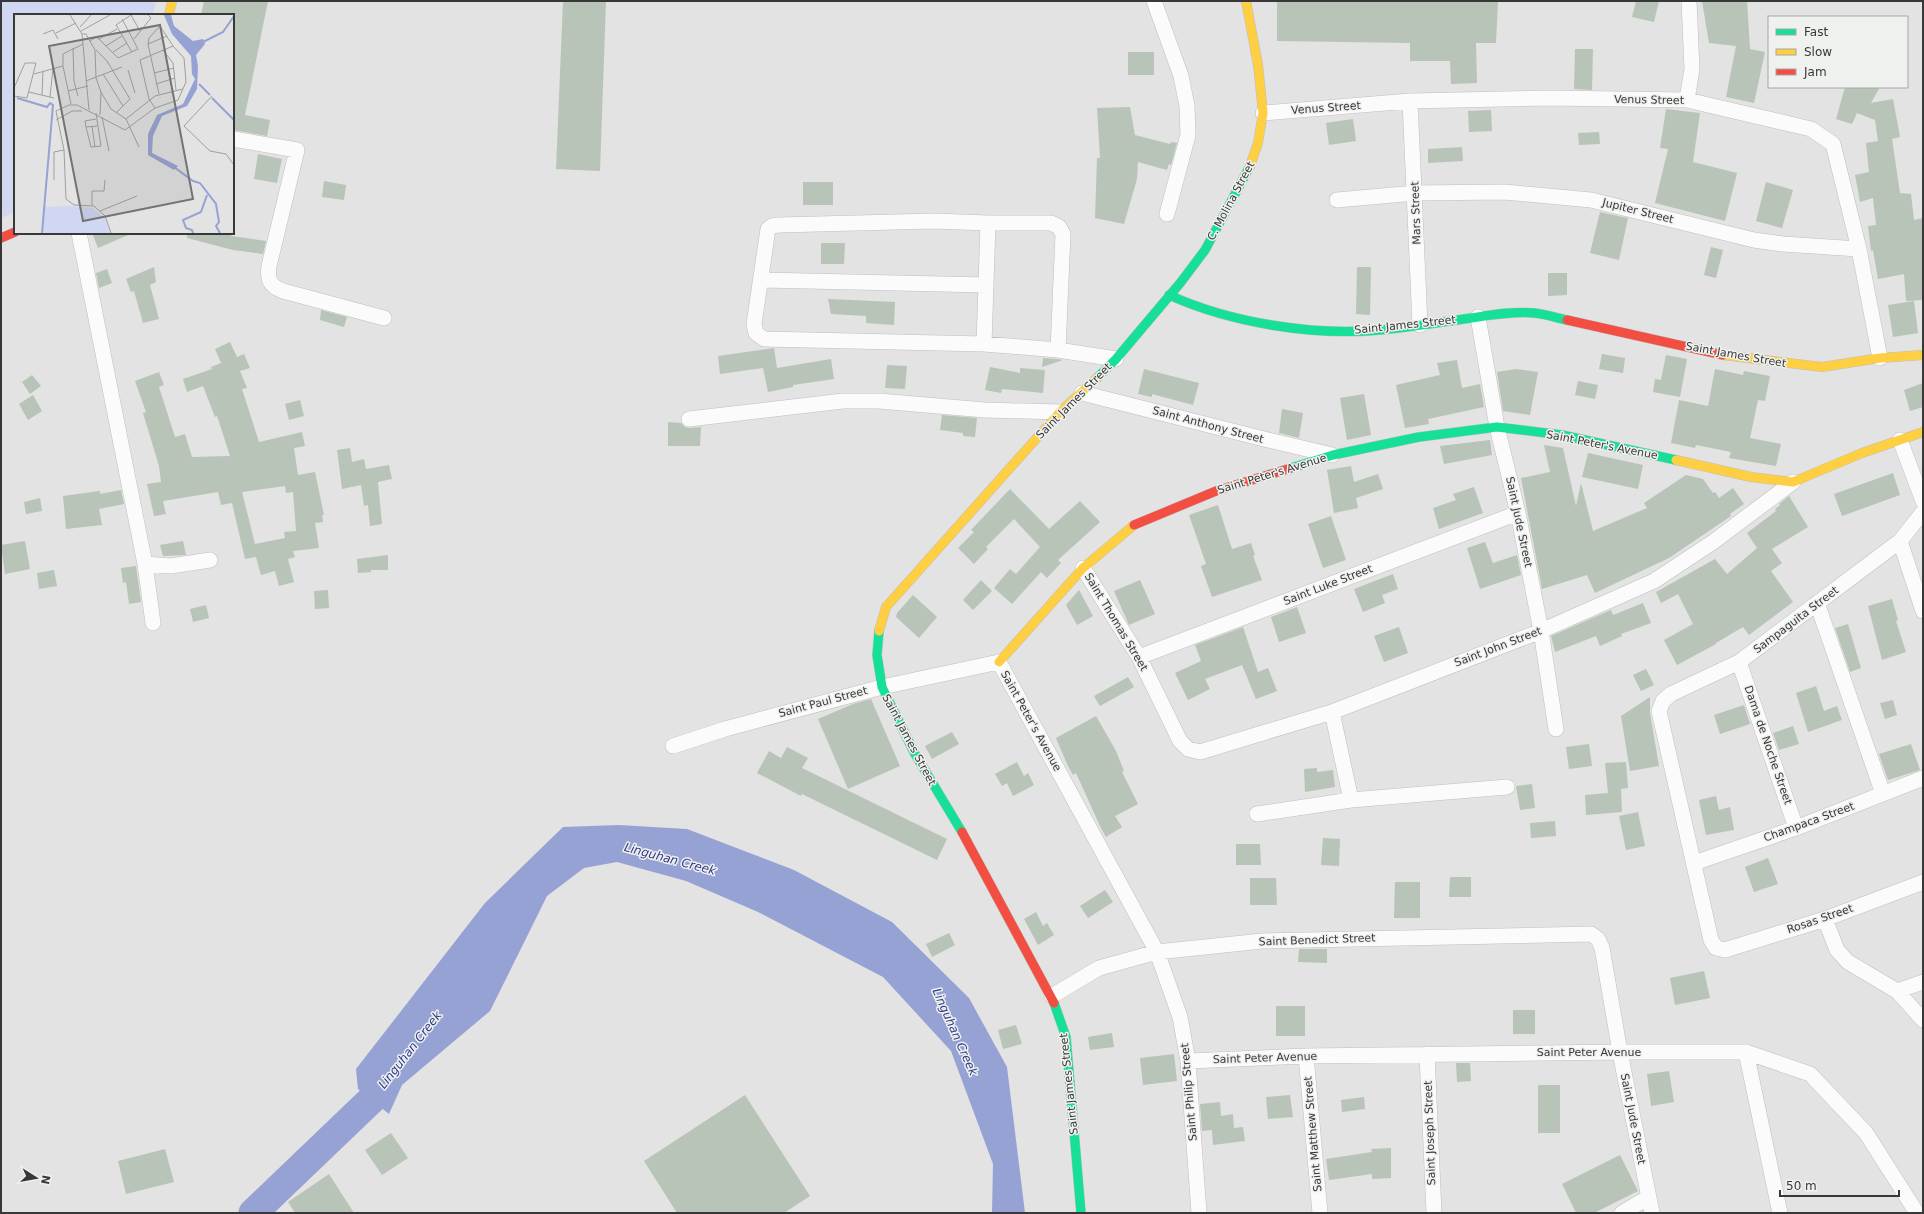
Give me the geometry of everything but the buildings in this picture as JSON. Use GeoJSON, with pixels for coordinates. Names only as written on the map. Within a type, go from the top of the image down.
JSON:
{"type":"FeatureCollection","features":[{"type":"Feature","properties":{"kind":"street"},"geometry":{"type":"LineString","coordinates":[[169,14],[172,1]]}},
{"type":"Feature","properties":{"kind":"street"},"geometry":{"type":"LineString","coordinates":[[1154,1],[1181,76],[1187,106],[1188,135],[1167,214]]}},
{"type":"Feature","properties":{"kind":"street","name":"C. Molina Street"},"geometry":{"type":"LineString","coordinates":[[1169,295],[1182,282],[1204,250],[1248,171],[1258,143],[1263,113],[1258,65],[1246,1]]}},
{"type":"Feature","properties":{"kind":"street"},"geometry":{"type":"LineString","coordinates":[[1687,100],[1692,69],[1688,1]]}},
{"type":"Feature","properties":{"kind":"street","name":"Venus Street"},"geometry":{"type":"LineString","coordinates":[[1263,113],[1410,101],[1552,98],[1687,100],[1811,129],[1832,144],[1859,248],[1880,358]]}},
{"type":"Feature","properties":{"kind":"street","name":"Mars Street"},"geometry":{"type":"LineString","coordinates":[[1410,101],[1420,325]]}},
{"type":"Feature","properties":{"kind":"street"},"geometry":{"type":"LineString","coordinates":[[234,139],[297,150],[269,266],[268,275],[270,284],[283,291],[384,318]]}},
{"type":"Feature","properties":{"kind":"street","name":"Jupiter Street"},"geometry":{"type":"LineString","coordinates":[[1337,200],[1415,193],[1504,192],[1591,200],[1754,240],[1783,244],[1859,248]]}},
{"type":"Feature","properties":{"kind":"street"},"geometry":{"type":"LineString","coordinates":[[1058,350],[1063,234],[1059,227],[1051,223],[934,221],[772,226],[768,229],[754,324],[756,333],[764,339],[984,344],[1058,350],[1116,359]]}},
{"type":"Feature","properties":{"kind":"street"},"geometry":{"type":"LineString","coordinates":[[984,344],[988,223]]}},
{"type":"Feature","properties":{"kind":"street"},"geometry":{"type":"LineString","coordinates":[[1,238],[14,232]]}},
{"type":"Feature","properties":{"kind":"street"},"geometry":{"type":"LineString","coordinates":[[79,234],[145,564],[153,623]]}},
{"type":"Feature","properties":{"kind":"street"},"geometry":{"type":"LineString","coordinates":[[761,280],[986,285]]}},
{"type":"Feature","properties":{"kind":"street","name":"Saint James Street"},"geometry":{"type":"LineString","coordinates":[[1081,1213],[1066,1038],[1052,996],[964,835],[915,754],[882,687],[877,655],[879,631],[886,607],[1060,412],[1082,393],[1116,359],[1169,295],[1183,302],[1206,310],[1302,328],[1356,331],[1420,325],[1512,312],[1535,313],[1726,356],[1791,365],[1822,367],[1880,358],[1923,355]]}},
{"type":"Feature","properties":{"kind":"street","name":"Saint Jude Street"},"geometry":{"type":"LineString","coordinates":[[1478,317],[1497,427],[1518,513],[1541,631],[1556,729]]}},
{"type":"Feature","properties":{"kind":"street","name":"Saint Anthony Street"},"geometry":{"type":"LineString","coordinates":[[1082,393],[1334,455]]}},
{"type":"Feature","properties":{"kind":"street"},"geometry":{"type":"LineString","coordinates":[[689,420],[843,401],[879,401],[985,410],[1060,412]]}},
{"type":"Feature","properties":{"kind":"street","name":"Saint Peter's Avenue"},"geometry":{"type":"LineString","coordinates":[[1157,952],[999,662],[1083,568],[1134,525],[1216,491],[1334,455],[1419,437],[1497,427],[1562,435],[1750,477],[1793,482],[1862,453],[1923,432]]}},
{"type":"Feature","properties":{"kind":"street"},"geometry":{"type":"LineString","coordinates":[[1900,440],[1923,500]]}},
{"type":"Feature","properties":{"kind":"street","name":"Saint John Street"},"geometry":{"type":"LineString","coordinates":[[1180,741],[1188,749],[1200,752],[1332,712],[1541,631],[1654,581],[1713,542],[1793,482]]}},
{"type":"Feature","properties":{"kind":"street","name":"Sampaguita Street"},"geometry":{"type":"LineString","coordinates":[[1694,863],[1659,711],[1663,701],[1671,694],[1739,662],[1900,541],[1923,512]]}},
{"type":"Feature","properties":{"kind":"street","name":"Saint Luke Street"},"geometry":{"type":"LineString","coordinates":[[1139,657],[1518,513]]}},
{"type":"Feature","properties":{"kind":"street"},"geometry":{"type":"LineString","coordinates":[[1900,541],[1923,611]]}},
{"type":"Feature","properties":{"kind":"street"},"geometry":{"type":"LineString","coordinates":[[145,564],[171,566],[210,560]]}},
{"type":"Feature","properties":{"kind":"street","name":"Saint Thomas Street"},"geometry":{"type":"LineString","coordinates":[[1083,568],[1139,657],[1180,741]]}},
{"type":"Feature","properties":{"kind":"street"},"geometry":{"type":"LineString","coordinates":[[1817,604],[1883,794]]}},
{"type":"Feature","properties":{"kind":"street","name":"Saint Paul Street"},"geometry":{"type":"LineString","coordinates":[[673,746],[725,729],[882,687],[999,662]]}},
{"type":"Feature","properties":{"kind":"street","name":"Dama de Noche Street"},"geometry":{"type":"LineString","coordinates":[[1739,662],[1796,828]]}},
{"type":"Feature","properties":{"kind":"street"},"geometry":{"type":"LineString","coordinates":[[1332,712],[1351,800]]}},
{"type":"Feature","properties":{"kind":"street","name":"Champaca Street"},"geometry":{"type":"LineString","coordinates":[[1694,863],[1796,828],[1923,778]]}},
{"type":"Feature","properties":{"kind":"street"},"geometry":{"type":"LineString","coordinates":[[1257,814],[1351,800],[1506,787]]}},
{"type":"Feature","properties":{"kind":"street","name":"Rosas Street"},"geometry":{"type":"LineString","coordinates":[[1694,863],[1711,940],[1716,948],[1725,950],[1825,919],[1923,882]]}},
{"type":"Feature","properties":{"kind":"street"},"geometry":{"type":"LineString","coordinates":[[1825,919],[1837,950],[1848,962],[1897,991],[1923,1020]]}},
{"type":"Feature","properties":{"kind":"street","name":"Saint Jude Street"},"geometry":{"type":"LineString","coordinates":[[1591,934],[1598,939],[1602,948],[1620,1052],[1652,1213]]}},
{"type":"Feature","properties":{"kind":"street","name":"Saint Benedict Street"},"geometry":{"type":"LineString","coordinates":[[1052,996],[1099,968],[1157,952],[1262,941],[1591,934]]}},
{"type":"Feature","properties":{"kind":"street","name":"Saint Philip Street"},"geometry":{"type":"LineString","coordinates":[[1157,952],[1180,1017],[1188,1061],[1199,1213]]}},
{"type":"Feature","properties":{"kind":"street"},"geometry":{"type":"LineString","coordinates":[[1897,991],[1923,982]]}},
{"type":"Feature","properties":{"kind":"street"},"geometry":{"type":"LineString","coordinates":[[1746,1052],[1780,1213]]}},
{"type":"Feature","properties":{"kind":"street","name":"Saint Peter Avenue"},"geometry":{"type":"LineString","coordinates":[[1188,1061],[1306,1056],[1427,1054],[1746,1052],[1810,1074],[1866,1133],[1915,1210],[1915,1213]]}},
{"type":"Feature","properties":{"kind":"street","name":"Saint Joseph Street"},"geometry":{"type":"LineString","coordinates":[[1427,1054],[1434,1213]]}},
{"type":"Feature","properties":{"kind":"street","name":"Saint Matthew Street"},"geometry":{"type":"LineString","coordinates":[[1306,1056],[1320,1213]]}},
{"type":"Feature","properties":{"kind":"street"},"geometry":{"type":"LineString","coordinates":[[1622,1213],[1649,1197]]}},
{"type":"Feature","properties":{"kind":"shaded area"},"geometry":{"type":"Polygon","coordinates":[[[1,1],[156,1],[153,14],[14,14],[14,212],[1,218],[1,1]]]}},
{"type":"Feature","properties":{"kind":"water"},"geometry":{"type":"Polygon","coordinates":[[[619,825],[687,829],[794,870],[892,922],[969,998],[1007,1067],[1025,1213],[992,1213],[993,1164],[951,1051],[883,977],[758,912],[686,881],[617,862],[584,868],[547,896],[490,1011],[402,1085],[389,1114],[358,1089],[356,1069],[485,903],[563,827],[619,825]]]}},
{"type":"Feature","properties":{"kind":"waterway","name":"Linguhan Creek"},"geometry":{"type":"LineString","coordinates":[[253,1213],[371,1100],[395,1069]]}},
{"type":"Feature","properties":{"kind":"traffic: fast"},"geometry":{"type":"LineString","coordinates":[[1097,378],[1116,359],[1181,282],[1205,250],[1250,166]]}},
{"type":"Feature","properties":{"kind":"traffic: fast"},"geometry":{"type":"LineString","coordinates":[[1169,295],[1193,305],[1245,320],[1300,329],[1327,331],[1380,330],[1519,313],[1538,314],[1567,320]]}},
{"type":"Feature","properties":{"kind":"traffic: fast"},"geometry":{"type":"LineString","coordinates":[[1291,468],[1333,455],[1419,437],[1497,427],[1562,435],[1676,460]]}},
{"type":"Feature","properties":{"kind":"traffic: fast"},"geometry":{"type":"LineString","coordinates":[[879,631],[877,655],[882,687],[915,754],[962,832]]}},
{"type":"Feature","properties":{"kind":"traffic: fast"},"geometry":{"type":"LineString","coordinates":[[1054,1003],[1066,1037],[1081,1213]]}},
{"type":"Feature","properties":{"kind":"traffic: slow"},"geometry":{"type":"LineString","coordinates":[[169,14],[172,1]]}},
{"type":"Feature","properties":{"kind":"traffic: slow"},"geometry":{"type":"LineString","coordinates":[[1246,1],[1258,65],[1263,113],[1258,143],[1250,166]]}},
{"type":"Feature","properties":{"kind":"traffic: slow"},"geometry":{"type":"LineString","coordinates":[[1723,355],[1822,367],[1880,358],[1923,355]]}},
{"type":"Feature","properties":{"kind":"traffic: slow"},"geometry":{"type":"LineString","coordinates":[[879,631],[886,607],[1060,412],[1097,378]]}},
{"type":"Feature","properties":{"kind":"traffic: slow"},"geometry":{"type":"LineString","coordinates":[[1676,460],[1751,477],[1793,482],[1862,453],[1923,432]]}},
{"type":"Feature","properties":{"kind":"traffic: slow"},"geometry":{"type":"LineString","coordinates":[[999,662],[1083,568],[1134,525]]}},
{"type":"Feature","properties":{"kind":"traffic: jam"},"geometry":{"type":"LineString","coordinates":[[1,238],[14,232]]}},
{"type":"Feature","properties":{"kind":"traffic: jam"},"geometry":{"type":"LineString","coordinates":[[1567,320],[1723,355]]}},
{"type":"Feature","properties":{"kind":"traffic: jam"},"geometry":{"type":"LineString","coordinates":[[1134,525],[1216,491],[1291,468]]}},
{"type":"Feature","properties":{"kind":"traffic: jam"},"geometry":{"type":"LineString","coordinates":[[962,832],[1054,1003]]}}]}
